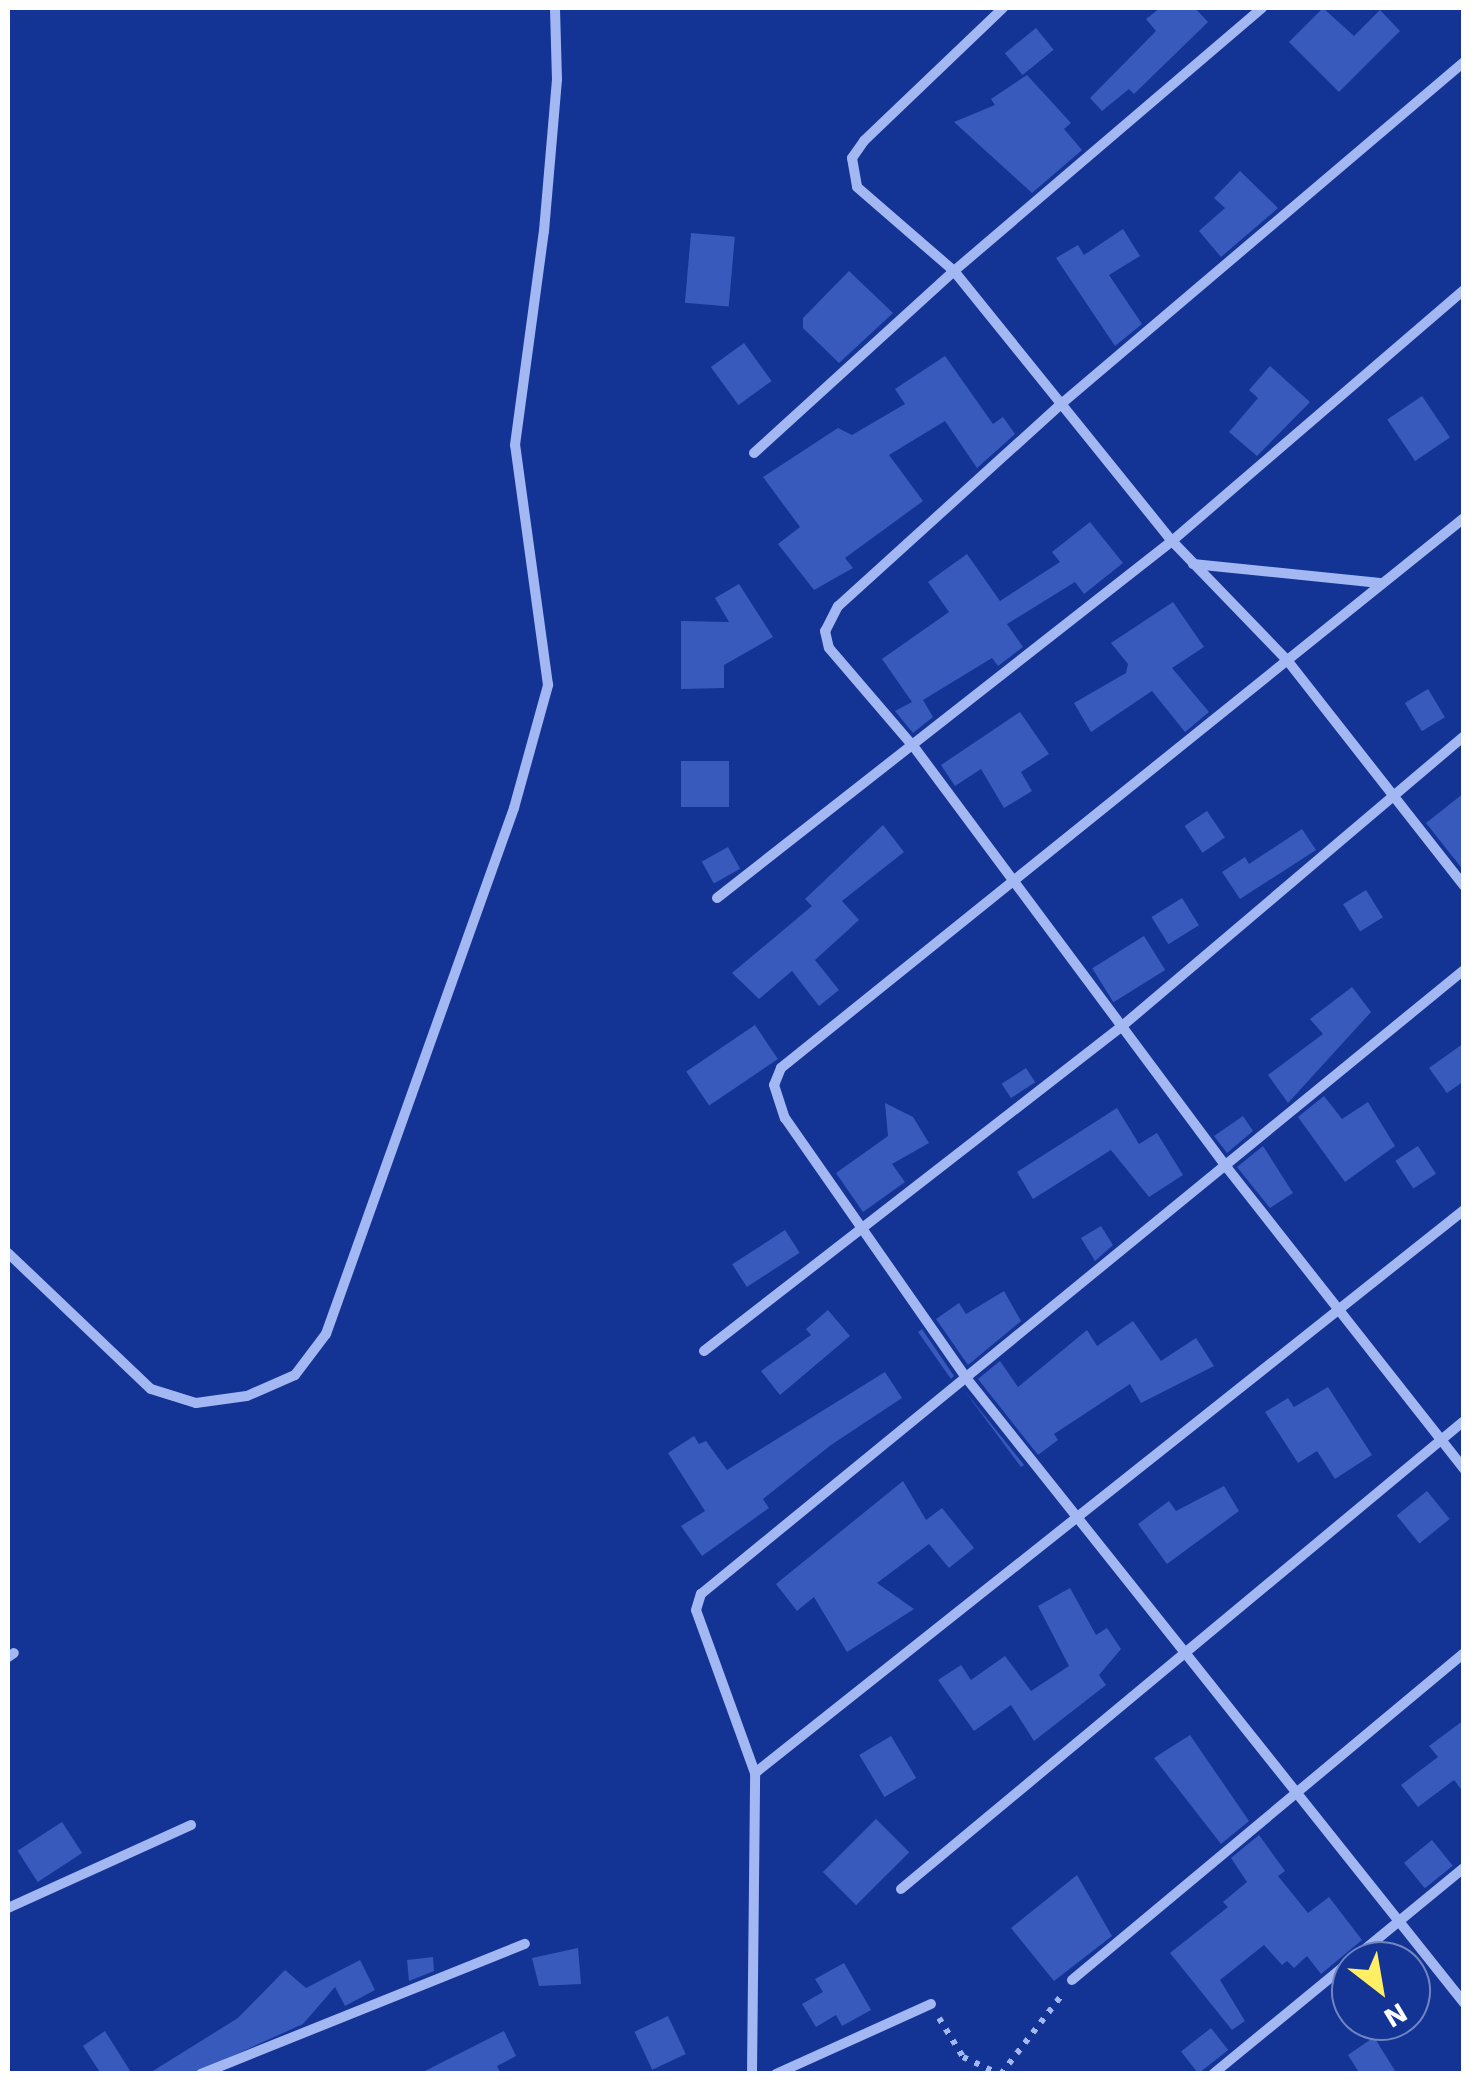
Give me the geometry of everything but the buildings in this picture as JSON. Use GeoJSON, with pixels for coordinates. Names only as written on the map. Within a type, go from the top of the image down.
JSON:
{"type":"FeatureCollection","features":[{"type":"Feature","properties":{"kind":"street"},"geometry":{"type":"LineString","coordinates":[[8,1253],[151,1389],[196,1403],[247,1396],[295,1375],[326,1334],[514,808],[548,685],[515,445],[544,230],[557,80],[555,8]]}},
{"type":"Feature","properties":{"kind":"street"},"geometry":{"type":"LineString","coordinates":[[1003,8],[852,158],[856,187],[954,271],[1172,542],[1287,660],[1464,886]]}},
{"type":"Feature","properties":{"kind":"street"},"geometry":{"type":"LineString","coordinates":[[754,453],[954,271],[1262,8]]}},
{"type":"Feature","properties":{"kind":"street"},"geometry":{"type":"LineString","coordinates":[[1464,62],[1060,404],[838,606],[826,631],[828,648],[914,747],[1228,1169],[1464,1469]]}},
{"type":"Feature","properties":{"kind":"street"},"geometry":{"type":"LineString","coordinates":[[717,898],[1172,542],[1464,290]]}},
{"type":"Feature","properties":{"kind":"street"},"geometry":{"type":"LineString","coordinates":[[1464,518],[781,1068],[776,1101],[861,1231],[966,1379],[1464,2003]]}},
{"type":"Feature","properties":{"kind":"street"},"geometry":{"type":"LineString","coordinates":[[1194,564],[1381,583]]}},
{"type":"Feature","properties":{"kind":"street"},"geometry":{"type":"LineString","coordinates":[[704,1351],[1121,1027],[1464,736]]}},
{"type":"Feature","properties":{"kind":"street"},"geometry":{"type":"LineString","coordinates":[[752,2074],[755,1773],[696,1610],[700,1594],[1228,1169],[1464,970]]}},
{"type":"Feature","properties":{"kind":"street"},"geometry":{"type":"LineString","coordinates":[[755,1773],[1464,1210]]}},
{"type":"Feature","properties":{"kind":"street"},"geometry":{"type":"LineString","coordinates":[[901,1889],[1464,1421]]}},
{"type":"Feature","properties":{"kind":"street"},"geometry":{"type":"LineString","coordinates":[[1072,1980],[1464,1653]]}},
{"type":"Feature","properties":{"kind":"street"},"geometry":{"type":"LineString","coordinates":[[8,1908],[191,1826]]}},
{"type":"Feature","properties":{"kind":"street"},"geometry":{"type":"LineString","coordinates":[[1213,2074],[1464,1868]]}},
{"type":"Feature","properties":{"kind":"street"},"geometry":{"type":"LineString","coordinates":[[201,2074],[525,1944]]}},
{"type":"Feature","properties":{"kind":"street"},"geometry":{"type":"LineString","coordinates":[[776,2074],[931,2004]]}},
{"type":"Feature","properties":{"kind":"path"},"geometry":{"type":"LineString","coordinates":[[931,2004],[964,2057],[1000,2074],[1072,1980]]}}]}
